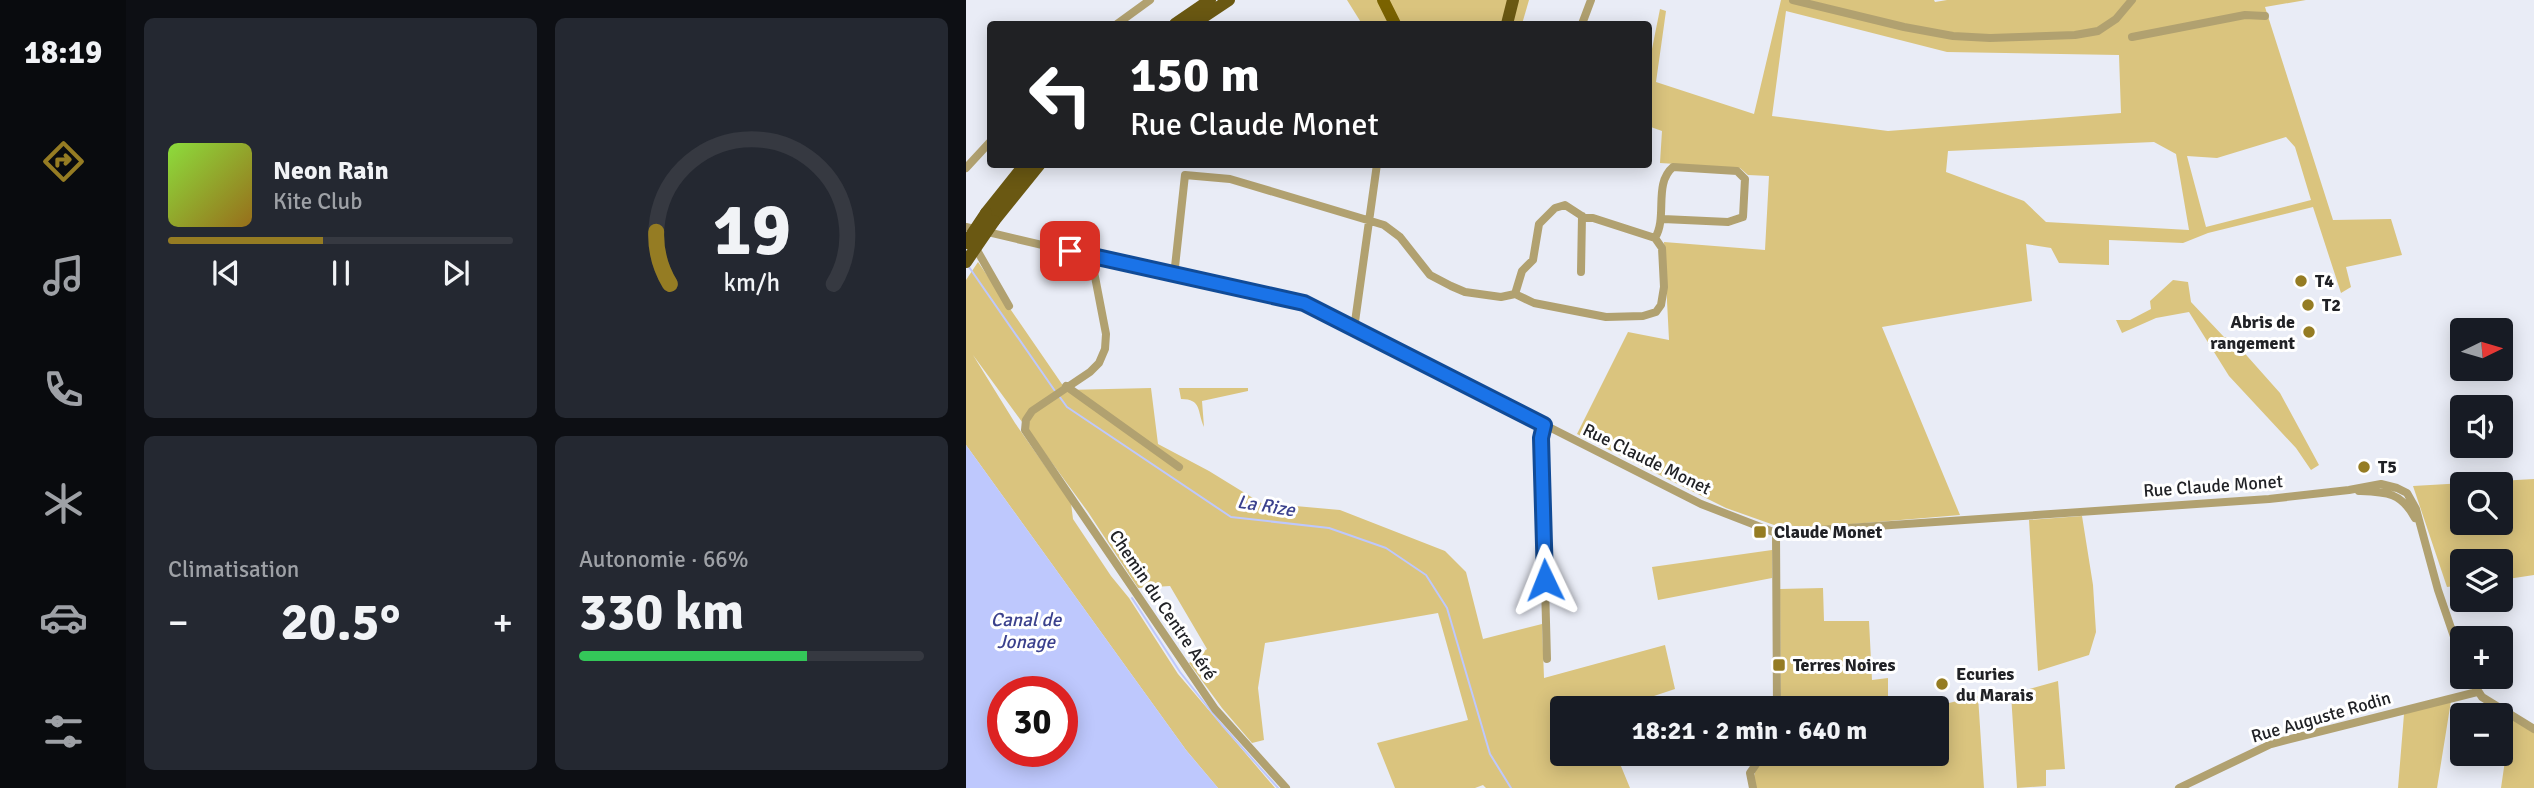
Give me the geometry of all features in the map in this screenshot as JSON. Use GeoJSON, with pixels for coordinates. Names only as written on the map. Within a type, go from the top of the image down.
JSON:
{"type":"FeatureCollection","features":[{"type":"Feature","properties":{"kind":"highway"},"geometry":{"type":"LineString","coordinates":[[1176,21],[1180,14],[1198,0]]}},
{"type":"Feature","properties":{"kind":"highway"},"geometry":{"type":"LineString","coordinates":[[1178,21],[1210,0]]}},
{"type":"Feature","properties":{"kind":"highway"},"geometry":{"type":"LineString","coordinates":[[1198,21],[1229,0]]}},
{"type":"Feature","properties":{"kind":"highway"},"geometry":{"type":"LineString","coordinates":[[1505,21],[1510,0]]}},
{"type":"Feature","properties":{"kind":"highway"},"geometry":{"type":"LineString","coordinates":[[966,262],[990,217],[1023,168]]}},
{"type":"Feature","properties":{"kind":"highway"},"geometry":{"type":"LineString","coordinates":[[966,243],[1036,168]]}},
{"type":"Feature","properties":{"kind":"main road"},"geometry":{"type":"LineString","coordinates":[[1383,0],[1394,21]]}},
{"type":"Feature","properties":{"kind":"street"},"geometry":{"type":"LineString","coordinates":[[1121,21],[1150,0]]}},
{"type":"Feature","properties":{"kind":"street"},"geometry":{"type":"LineString","coordinates":[[1583,21],[1591,0]]}},
{"type":"Feature","properties":{"kind":"street"},"geometry":{"type":"LineString","coordinates":[[1793,0],[1903,27],[1953,36],[1990,38],[2075,36],[2098,31],[2116,19],[2132,0]]}},
{"type":"Feature","properties":{"kind":"street"},"geometry":{"type":"LineString","coordinates":[[2132,37],[2245,15],[2266,16]]}},
{"type":"Feature","properties":{"kind":"street"},"geometry":{"type":"LineString","coordinates":[[966,168],[987,145]]}},
{"type":"Feature","properties":{"kind":"street"},"geometry":{"type":"LineString","coordinates":[[1655,238],[1663,219],[1664,182],[1667,173],[1674,167],[1737,171],[1745,179],[1743,217],[1728,222],[1663,219]]}},
{"type":"Feature","properties":{"kind":"street"},"geometry":{"type":"LineString","coordinates":[[1354,329],[1376,168]]}},
{"type":"Feature","properties":{"kind":"street"},"geometry":{"type":"LineString","coordinates":[[1174,276],[1185,175],[1230,179],[1384,225],[1400,237],[1430,275],[1465,292],[1501,298],[1515,294],[1545,306],[1606,317],[1643,316],[1656,312],[1661,305],[1664,286],[1662,248],[1655,238],[1582,216],[1565,205],[1555,208],[1539,225],[1533,260],[1522,271],[1515,294]]}},
{"type":"Feature","properties":{"kind":"street"},"geometry":{"type":"LineString","coordinates":[[1581,272],[1582,216]]}},
{"type":"Feature","properties":{"kind":"street"},"geometry":{"type":"LineString","coordinates":[[966,229],[1009,306]]}},
{"type":"Feature","properties":{"kind":"street","name":"Rue Claude Monet"},"geometry":{"type":"LineString","coordinates":[[966,229],[1304,303],[1701,504],[1776,533],[2269,499],[2349,490],[2400,497],[2411,510],[2421,530],[2451,626]]}},
{"type":"Feature","properties":{"kind":"street"},"geometry":{"type":"LineString","coordinates":[[1091,256],[1105,334],[1105,349],[1099,363],[1090,372],[1065,387],[1179,467]]}},
{"type":"Feature","properties":{"kind":"street","name":"Chemin du Centre Aéré"},"geometry":{"type":"LineString","coordinates":[[1065,387],[1032,411],[1026,420],[1025,430],[1214,709],[1286,788]]}},
{"type":"Feature","properties":{"kind":"street"},"geometry":{"type":"LineString","coordinates":[[1544,425],[1541,438],[1548,659]]}},
{"type":"Feature","properties":{"kind":"street"},"geometry":{"type":"LineString","coordinates":[[1776,533],[1777,696]]}},
{"type":"Feature","properties":{"kind":"street"},"geometry":{"type":"LineString","coordinates":[[2475,689],[2494,706],[2534,729]]}},
{"type":"Feature","properties":{"kind":"street","name":"Rue Auguste Rodin"},"geometry":{"type":"LineString","coordinates":[[2179,788],[2271,744],[2477,692]]}},
{"type":"Feature","properties":{"kind":"street"},"geometry":{"type":"LineString","coordinates":[[1753,788],[1750,773],[1755,766]]}},
{"type":"Feature","properties":{"kind":"shaded area"},"geometry":{"type":"Polygon","coordinates":[[[1347,0],[1529,0],[1523,21],[1360,21],[1347,0]]]}},
{"type":"Feature","properties":{"kind":"shaded area"},"geometry":{"type":"Polygon","coordinates":[[[1781,0],[2306,0],[2265,7],[2333,220],[2391,219],[2402,255],[2346,267],[2351,287],[2341,293],[2313,207],[2208,233],[2183,243],[2109,240],[2109,265],[2059,263],[2051,248],[2026,244],[2032,301],[1882,327],[1960,515],[1817,527],[1774,525],[1726,508],[1577,434],[1628,332],[1669,340],[1664,242],[1765,250],[1769,176],[1748,175],[1740,168],[1660,163],[1662,131],[1652,127],[1652,49],[1660,9],[1666,11],[1656,82],[1754,114],[1781,0]],[[1786,11],[1772,116],[1888,131],[2121,113],[2119,55],[1947,52],[1786,11]],[[2286,137],[2217,158],[2187,156],[2206,227],[2311,200],[2295,147],[2286,137]],[[2154,142],[1948,151],[1946,172],[2024,201],[2046,222],[2189,230],[2176,154],[2154,142]]]}},
{"type":"Feature","properties":{"kind":"shaded area"},"geometry":{"type":"Polygon","coordinates":[[[978,262],[1066,390],[1151,388],[1158,444],[1261,503],[1340,510],[1445,551],[1466,572],[1483,639],[1542,624],[1544,678],[1665,645],[1675,689],[1654,696],[1550,696],[1550,766],[1621,766],[1630,788],[1486,788],[1483,785],[1475,788],[1395,788],[1377,743],[1468,720],[1438,613],[1265,643],[1258,688],[1264,740],[1252,743],[1189,663],[1207,649],[1170,586],[1138,588],[1088,512],[973,355],[1015,423],[1071,503],[1073,519],[1178,674],[1275,788],[1218,788],[1186,750],[966,445],[966,280],[978,262]]]}},
{"type":"Feature","properties":{"kind":"shaded area"},"geometry":{"type":"Polygon","coordinates":[[[2173,280],[2188,282],[2191,302],[2224,337],[2232,339],[2280,393],[2319,465],[2311,470],[2296,448],[2229,376],[2189,312],[2156,318],[2122,333],[2116,320],[2130,320],[2151,309],[2150,301],[2173,280]]]}},
{"type":"Feature","properties":{"kind":"shaded area"},"geometry":{"type":"Polygon","coordinates":[[[1179,388],[1248,388],[1248,391],[1202,401],[1204,427],[1198,407],[1192,401],[1181,399],[1179,388]]]}},
{"type":"Feature","properties":{"kind":"shaded area"},"geometry":{"type":"Polygon","coordinates":[[[2534,479],[2534,575],[2513,578],[2513,549],[2450,549],[2450,587],[2447,587],[2413,486],[2450,484],[2450,535],[2513,535],[2513,480],[2534,479]]]}},
{"type":"Feature","properties":{"kind":"shaded area"},"geometry":{"type":"Polygon","coordinates":[[[2082,516],[2093,585],[2096,632],[2089,655],[2038,671],[2029,520],[2082,516]]]}},
{"type":"Feature","properties":{"kind":"shaded area"},"geometry":{"type":"Polygon","coordinates":[[[1772,550],[1772,578],[1658,600],[1652,567],[1772,550]]]}},
{"type":"Feature","properties":{"kind":"shaded area"},"geometry":{"type":"Polygon","coordinates":[[[1823,588],[1824,621],[1869,621],[1872,680],[1888,678],[1888,696],[1781,696],[1780,589],[1823,588]]]}},
{"type":"Feature","properties":{"kind":"shaded area"},"geometry":{"type":"Polygon","coordinates":[[[2058,681],[2065,769],[2046,770],[2046,786],[2017,788],[2011,694],[2058,681]]]}},
{"type":"Feature","properties":{"kind":"shaded area"},"geometry":{"type":"Polygon","coordinates":[[[1978,696],[1984,788],[1753,788],[1758,766],[1949,766],[1949,703],[1978,696]]]}},
{"type":"Feature","properties":{"kind":"shaded area"},"geometry":{"type":"Polygon","coordinates":[[[2451,701],[2437,788],[2398,788],[2404,714],[2451,701]]]}},
{"type":"Feature","properties":{"kind":"shaded area"},"geometry":{"type":"Polygon","coordinates":[[[2513,713],[2534,725],[2534,788],[2501,788],[2504,766],[2513,766],[2513,713]]]}},
{"type":"Feature","properties":{"kind":"water","name":"Canal de Jonage"},"geometry":{"type":"Polygon","coordinates":[[[966,445],[1186,750],[1218,788],[966,788],[966,445]]]}},
{"type":"Feature","properties":{"kind":"waterway","name":"La Rize"},"geometry":{"type":"LineString","coordinates":[[969,267],[1055,391]]}},
{"type":"Feature","properties":{"kind":"waterway","name":"La Rize"},"geometry":{"type":"LineString","coordinates":[[1059,396],[1067,407],[1231,517],[1329,528],[1386,548],[1426,575],[1447,608],[1490,754],[1511,788]]}},
{"type":"Feature","properties":{"kind":"waterway"},"geometry":{"type":"LineString","coordinates":[[1132,598],[1180,672],[1222,725],[1278,788]]}},
{"type":"Feature","properties":{"kind":"place","name":"T4"},"geometry":{"type":"Point","coordinates":[2301,281]}},
{"type":"Feature","properties":{"kind":"place","name":"T2"},"geometry":{"type":"Point","coordinates":[2308,305]}},
{"type":"Feature","properties":{"kind":"place","name":"Abris de rangement"},"geometry":{"type":"Point","coordinates":[2309,332]}},
{"type":"Feature","properties":{"kind":"place","name":"T5"},"geometry":{"type":"Point","coordinates":[2364,467]}},
{"type":"Feature","properties":{"kind":"place","name":"Claude Monet"},"geometry":{"type":"Point","coordinates":[1760,532]}},
{"type":"Feature","properties":{"kind":"place","name":"Terres Noires"},"geometry":{"type":"Point","coordinates":[1779,665]}},
{"type":"Feature","properties":{"kind":"place","name":"Ecuries du Marais"},"geometry":{"type":"Point","coordinates":[1942,684]}},
{"type":"Feature","properties":{"kind":"route"},"geometry":{"type":"LineString","coordinates":[[1070,251],[1304,303],[1544,425],[1541,438],[1545,580]]}}]}
